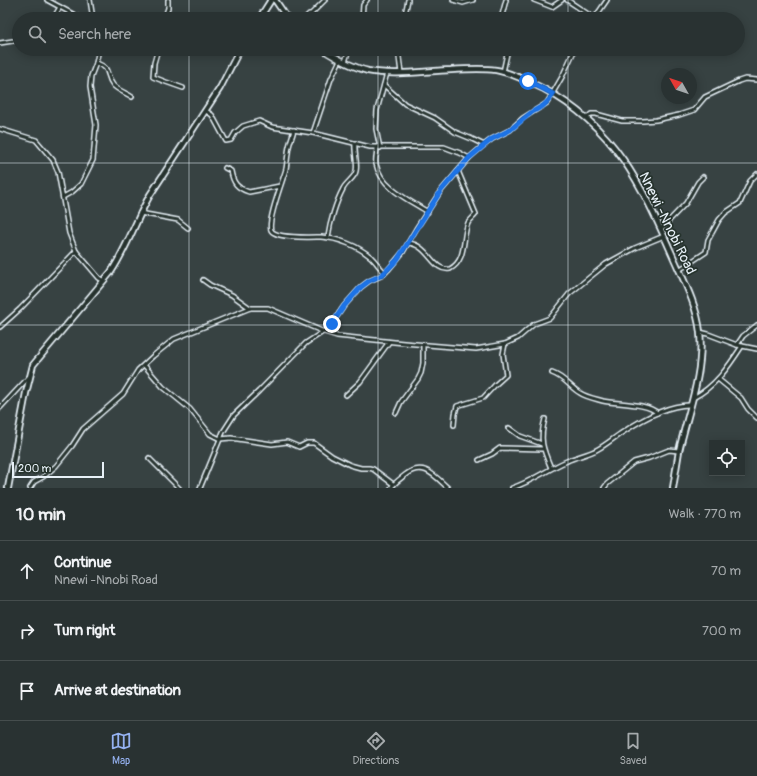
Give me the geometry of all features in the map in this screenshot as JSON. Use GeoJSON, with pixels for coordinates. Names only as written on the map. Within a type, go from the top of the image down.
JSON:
{"type":"FeatureCollection","features":[{"type":"Feature","properties":{"kind":"main road"},"geometry":{"type":"LineString","coordinates":[[263,12],[271,0]]}},
{"type":"Feature","properties":{"kind":"main road"},"geometry":{"type":"LineString","coordinates":[[275,0],[283,12]]}},
{"type":"Feature","properties":{"kind":"main road"},"geometry":{"type":"LineString","coordinates":[[8,488],[33,365],[104,281],[121,255],[140,213],[220,88],[235,56]]}},
{"type":"Feature","properties":{"kind":"main road","name":"Nnewi -Nnobi Road"},"geometry":{"type":"LineString","coordinates":[[334,56],[342,61],[368,71],[387,73],[479,68],[503,72],[528,81],[553,94],[587,118],[614,146],[645,196],[661,229],[693,303],[700,332],[699,370],[679,451],[673,488]]}},
{"type":"Feature","properties":{"kind":"street"},"geometry":{"type":"LineString","coordinates":[[47,0],[68,12]]}},
{"type":"Feature","properties":{"kind":"street"},"geometry":{"type":"LineString","coordinates":[[90,0],[92,12]]}},
{"type":"Feature","properties":{"kind":"street"},"geometry":{"type":"LineString","coordinates":[[167,12],[168,0]]}},
{"type":"Feature","properties":{"kind":"street"},"geometry":{"type":"LineString","coordinates":[[313,12],[325,0]]}},
{"type":"Feature","properties":{"kind":"street"},"geometry":{"type":"LineString","coordinates":[[362,12],[363,5],[367,0]]}},
{"type":"Feature","properties":{"kind":"street"},"geometry":{"type":"LineString","coordinates":[[405,12],[408,0]]}},
{"type":"Feature","properties":{"kind":"street"},"geometry":{"type":"LineString","coordinates":[[453,0],[463,2],[473,0]]}},
{"type":"Feature","properties":{"kind":"street"},"geometry":{"type":"LineString","coordinates":[[503,12],[506,0]]}},
{"type":"Feature","properties":{"kind":"street"},"geometry":{"type":"LineString","coordinates":[[534,0],[552,7],[562,0]]}},
{"type":"Feature","properties":{"kind":"street"},"geometry":{"type":"LineString","coordinates":[[567,0],[584,12]]}},
{"type":"Feature","properties":{"kind":"street"},"geometry":{"type":"LineString","coordinates":[[599,12],[607,0]]}},
{"type":"Feature","properties":{"kind":"street"},"geometry":{"type":"LineString","coordinates":[[57,12],[60,8]]}},
{"type":"Feature","properties":{"kind":"street"},"geometry":{"type":"LineString","coordinates":[[0,43],[12,41]]}},
{"type":"Feature","properties":{"kind":"street"},"geometry":{"type":"LineString","coordinates":[[63,197],[72,192],[81,184],[93,160],[96,125],[90,86],[91,76],[98,56]]}},
{"type":"Feature","properties":{"kind":"street"},"geometry":{"type":"LineString","coordinates":[[156,56],[153,77],[184,88]]}},
{"type":"Feature","properties":{"kind":"street"},"geometry":{"type":"LineString","coordinates":[[313,133],[331,79],[345,56]]}},
{"type":"Feature","properties":{"kind":"street"},"geometry":{"type":"LineString","coordinates":[[399,56],[401,73]]}},
{"type":"Feature","properties":{"kind":"street"},"geometry":{"type":"LineString","coordinates":[[503,72],[506,56]]}},
{"type":"Feature","properties":{"kind":"street"},"geometry":{"type":"LineString","coordinates":[[200,488],[226,425],[243,405],[259,391],[306,343],[324,332],[332,324],[344,306],[361,287],[385,273],[397,260],[440,192],[469,158],[492,139],[510,130],[532,112],[543,106],[550,99],[572,56]]}},
{"type":"Feature","properties":{"kind":"street"},"geometry":{"type":"LineString","coordinates":[[96,63],[108,70],[112,84],[132,97]]}},
{"type":"Feature","properties":{"kind":"street"},"geometry":{"type":"LineString","coordinates":[[387,73],[377,116],[376,129],[379,148],[376,164],[384,181],[404,198],[428,212]]}},
{"type":"Feature","properties":{"kind":"street"},"geometry":{"type":"LineString","coordinates":[[587,118],[591,114],[622,121],[650,121],[666,118],[688,113],[694,110],[705,97],[739,81],[757,80]]}},
{"type":"Feature","properties":{"kind":"street"},"geometry":{"type":"LineString","coordinates":[[384,85],[405,104],[435,118],[455,132],[484,145]]}},
{"type":"Feature","properties":{"kind":"street"},"geometry":{"type":"LineString","coordinates":[[206,111],[212,115],[226,141],[231,140],[238,129],[259,121],[272,127],[313,133],[379,148],[426,146],[444,147],[469,158]]}},
{"type":"Feature","properties":{"kind":"street"},"geometry":{"type":"LineString","coordinates":[[0,129],[31,138],[40,144],[53,160],[57,168],[69,233],[76,251],[99,278],[104,281]]}},
{"type":"Feature","properties":{"kind":"street"},"geometry":{"type":"LineString","coordinates":[[294,130],[270,228],[277,234],[328,237],[338,240],[370,257],[385,273]]}},
{"type":"Feature","properties":{"kind":"street"},"geometry":{"type":"LineString","coordinates":[[328,237],[341,193],[345,185],[355,175],[355,143]]}},
{"type":"Feature","properties":{"kind":"street"},"geometry":{"type":"LineString","coordinates":[[225,168],[231,171],[235,185],[249,192],[280,186]]}},
{"type":"Feature","properties":{"kind":"street"},"geometry":{"type":"LineString","coordinates":[[408,242],[417,244],[430,255],[436,265],[442,269],[450,269],[456,264],[463,251],[469,221],[476,214],[458,172]]}},
{"type":"Feature","properties":{"kind":"street"},"geometry":{"type":"LineString","coordinates":[[679,270],[706,252],[708,240],[718,220],[740,203],[750,181],[757,174]]}},
{"type":"Feature","properties":{"kind":"street"},"geometry":{"type":"LineString","coordinates":[[661,229],[686,203],[703,176]]}},
{"type":"Feature","properties":{"kind":"street"},"geometry":{"type":"LineString","coordinates":[[140,213],[174,219],[182,222],[188,228]]}},
{"type":"Feature","properties":{"kind":"street"},"geometry":{"type":"LineString","coordinates":[[30,488],[34,482],[43,477],[56,466],[83,429],[123,394],[134,376],[144,365],[174,339],[250,308],[268,308],[337,336],[476,349],[505,344],[518,338],[534,324],[550,318],[569,294],[606,264],[635,248],[664,236]]}},
{"type":"Feature","properties":{"kind":"street"},"geometry":{"type":"LineString","coordinates":[[0,327],[20,309],[76,251]]}},
{"type":"Feature","properties":{"kind":"street"},"geometry":{"type":"LineString","coordinates":[[202,280],[232,295],[250,308]]}},
{"type":"Feature","properties":{"kind":"street"},"geometry":{"type":"LineString","coordinates":[[737,345],[743,336],[757,325]]}},
{"type":"Feature","properties":{"kind":"street"},"geometry":{"type":"LineString","coordinates":[[700,332],[737,345],[757,350]]}},
{"type":"Feature","properties":{"kind":"street"},"geometry":{"type":"LineString","coordinates":[[346,395],[360,382],[389,342]]}},
{"type":"Feature","properties":{"kind":"street"},"geometry":{"type":"LineString","coordinates":[[454,425],[457,406],[483,398],[494,385],[506,375],[503,354],[505,344]]}},
{"type":"Feature","properties":{"kind":"street"},"geometry":{"type":"LineString","coordinates":[[396,413],[401,402],[421,373],[423,363],[423,345]]}},
{"type":"Feature","properties":{"kind":"street"},"geometry":{"type":"LineString","coordinates":[[693,398],[707,390],[718,379],[742,346]]}},
{"type":"Feature","properties":{"kind":"street"},"geometry":{"type":"LineString","coordinates":[[144,365],[162,387],[193,412],[210,434],[220,439],[231,438],[272,444],[287,442],[299,447],[307,443],[314,443],[332,456],[350,465],[361,468],[369,468],[393,484]]}},
{"type":"Feature","properties":{"kind":"street"},"geometry":{"type":"LineString","coordinates":[[552,374],[561,377],[582,395],[604,401],[646,407],[657,413]]}},
{"type":"Feature","properties":{"kind":"street"},"geometry":{"type":"LineString","coordinates":[[0,408],[30,377]]}},
{"type":"Feature","properties":{"kind":"street"},"geometry":{"type":"LineString","coordinates":[[718,379],[741,398],[750,412],[757,418]]}},
{"type":"Feature","properties":{"kind":"street"},"geometry":{"type":"LineString","coordinates":[[512,488],[527,482],[576,456],[592,452],[623,432],[657,413],[684,405],[691,406]]}},
{"type":"Feature","properties":{"kind":"street"},"geometry":{"type":"LineString","coordinates":[[545,420],[542,433],[542,444],[551,468]]}},
{"type":"Feature","properties":{"kind":"street"},"geometry":{"type":"LineString","coordinates":[[509,428],[520,436],[542,444]]}},
{"type":"Feature","properties":{"kind":"street"},"geometry":{"type":"LineString","coordinates":[[479,460],[492,454],[500,448],[543,449]]}},
{"type":"Feature","properties":{"kind":"street"},"geometry":{"type":"LineString","coordinates":[[604,488],[606,484],[634,462],[669,450],[679,451]]}},
{"type":"Feature","properties":{"kind":"street"},"geometry":{"type":"LineString","coordinates":[[149,458],[179,488]]}},
{"type":"Feature","properties":{"kind":"street"},"geometry":{"type":"LineString","coordinates":[[391,488],[393,484],[409,472],[419,468],[427,471],[448,488]]}},
{"type":"Feature","properties":{"kind":"route"},"geometry":{"type":"LineString","coordinates":[[332,324],[354,293],[364,284],[380,277],[397,260],[440,192],[469,158],[492,139],[504,134],[523,118],[547,103],[553,94],[528,81]]}}]}
